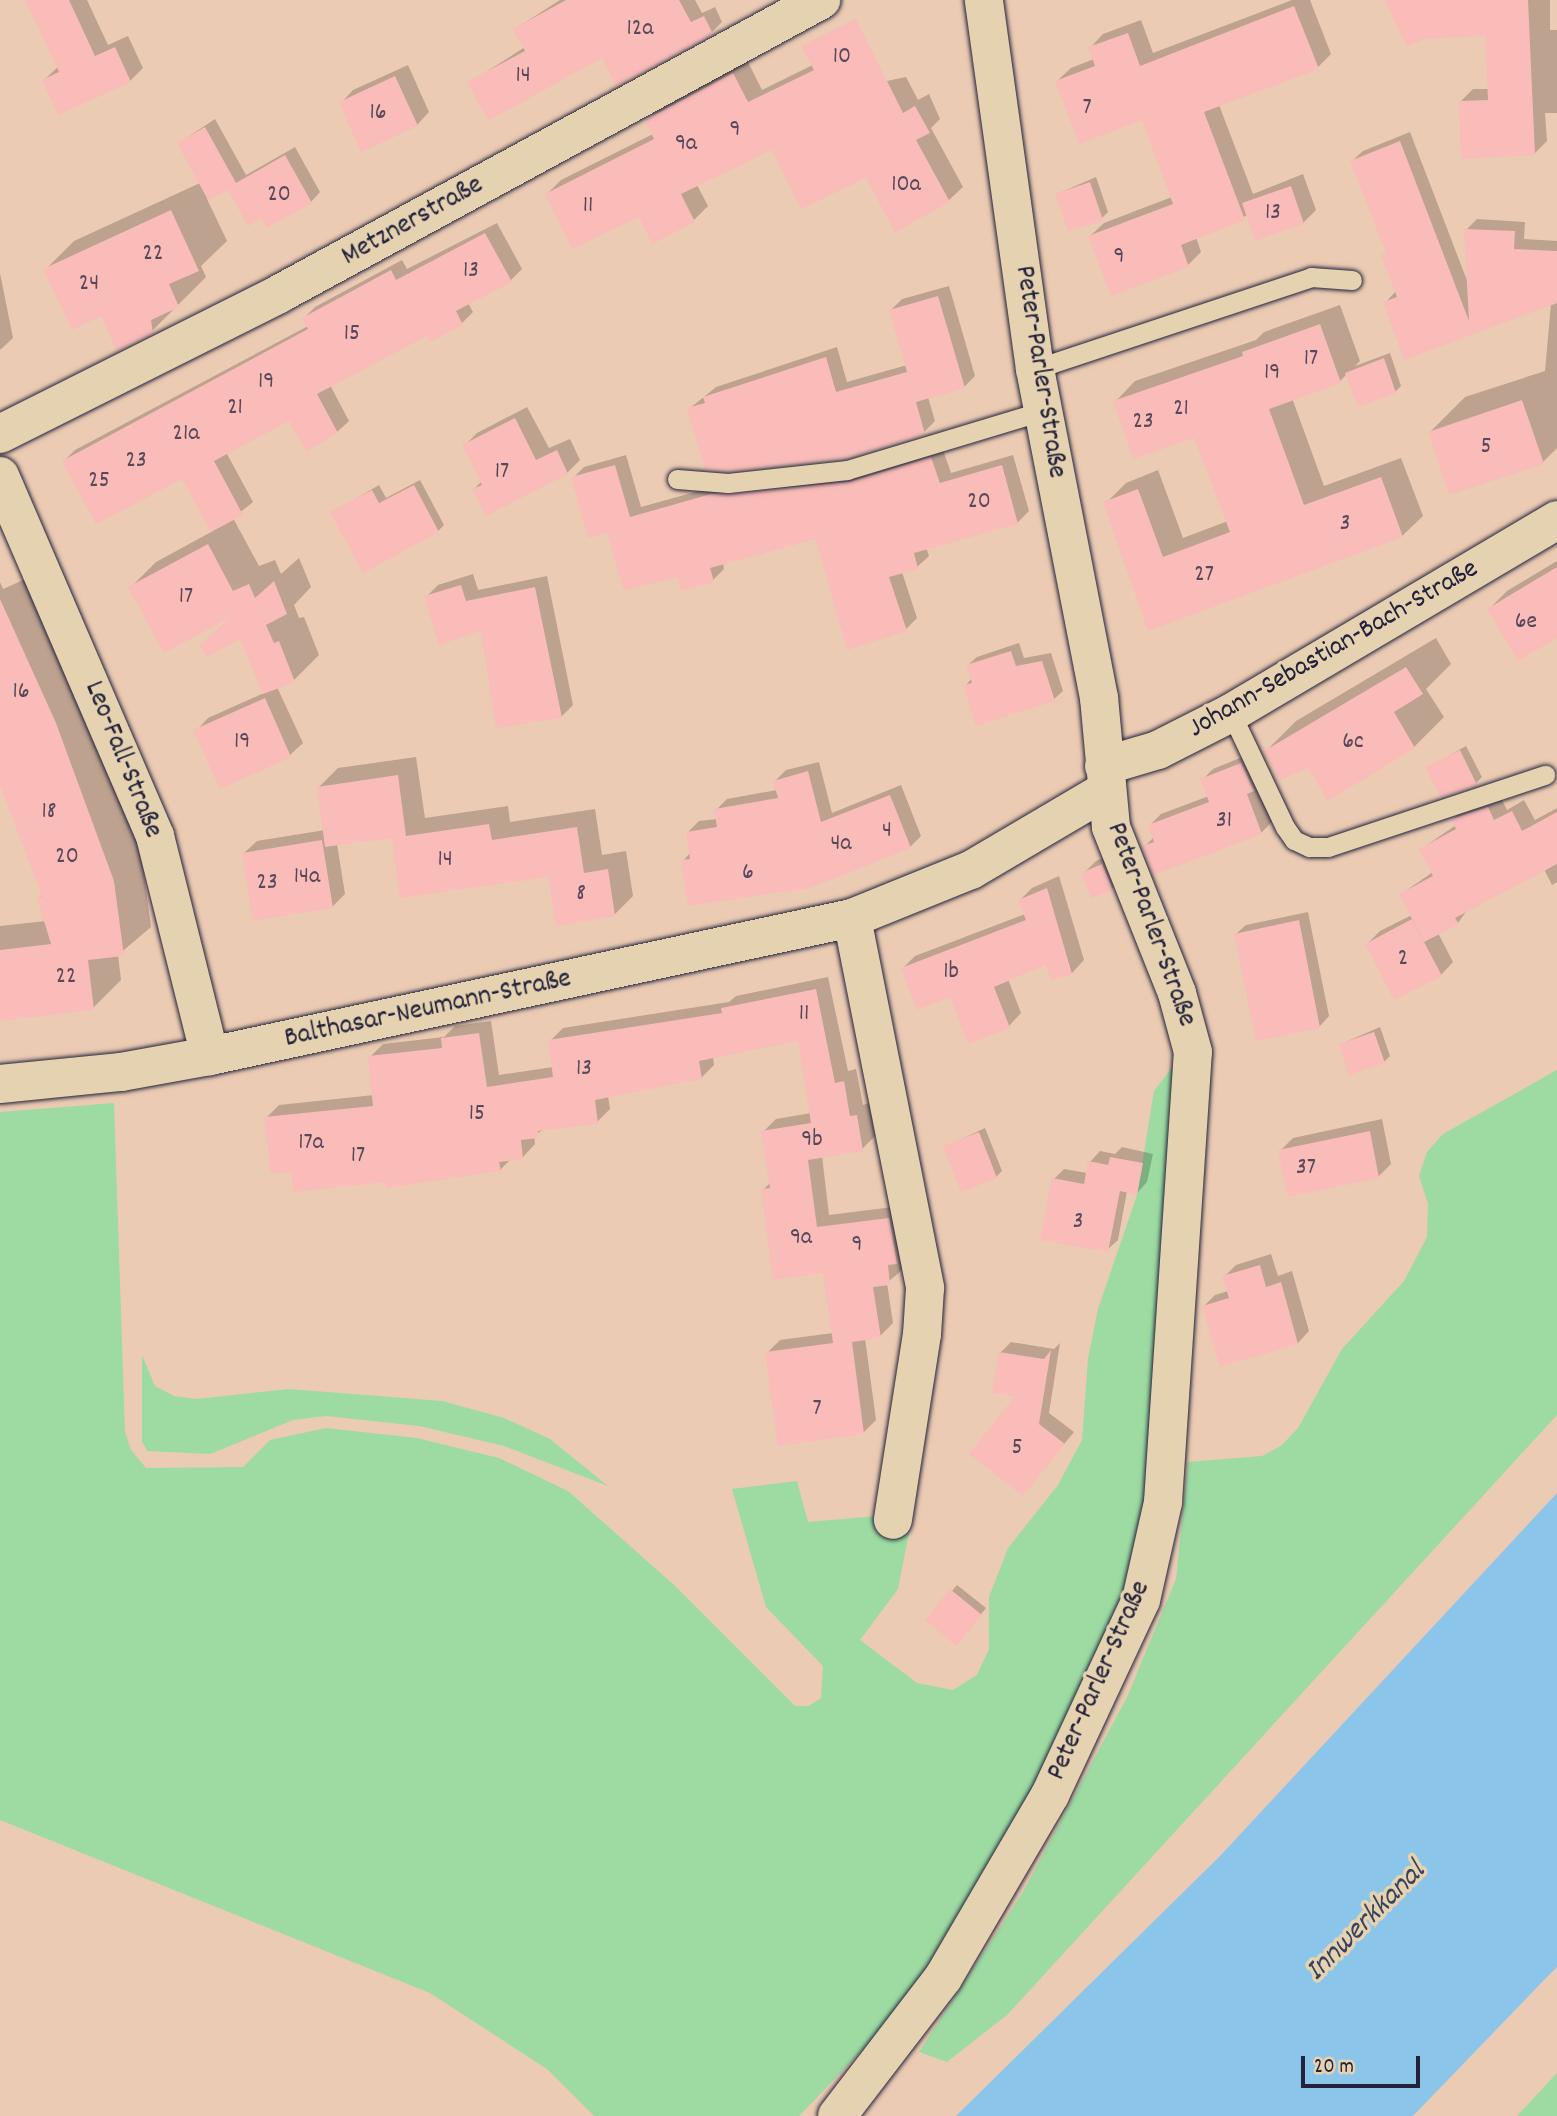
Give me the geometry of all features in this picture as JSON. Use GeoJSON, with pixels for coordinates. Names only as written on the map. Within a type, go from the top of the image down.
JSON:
{"type":"FeatureCollection","features":[{"type":"Feature","properties":{"kind":"street","name":"Metznerstraße"},"geometry":{"type":"LineString","coordinates":[[0,434],[279,294],[821,0]]}},
{"type":"Feature","properties":{"kind":"street","name":"Peter-Parler-Straße"},"geometry":{"type":"LineString","coordinates":[[836,2116],[943,1978],[1050,1795],[1141,1600],[1156,1548],[1193,1066],[1189,1026],[1111,827],[1099,698],[1035,369],[984,0]]}},
{"type":"Feature","properties":{"kind":"street","name":"Leo-Fall-Straße"},"geometry":{"type":"LineString","coordinates":[[0,476],[155,836],[210,1056]]}},
{"type":"Feature","properties":{"kind":"street","name":"Johann-Sebastian-Bach-Straße"},"geometry":{"type":"LineString","coordinates":[[1105,778],[1231,713],[1557,520]]}},
{"type":"Feature","properties":{"kind":"street","name":"Balthasar-Neumann-Straße"},"geometry":{"type":"LineString","coordinates":[[0,1084],[121,1072],[210,1056],[852,918],[971,870],[1105,778]]}},
{"type":"Feature","properties":{"kind":"street"},"geometry":{"type":"LineString","coordinates":[[852,918],[925,1288],[922,1334],[893,1520]]}},
{"type":"Feature","properties":{"kind":"lane"},"geometry":{"type":"LineString","coordinates":[[1035,369],[1311,277],[1352,280]]}},
{"type":"Feature","properties":{"kind":"lane"},"geometry":{"type":"LineString","coordinates":[[677,479],[727,483],[762,476],[847,470],[1043,411]]}},
{"type":"Feature","properties":{"kind":"lane"},"geometry":{"type":"LineString","coordinates":[[1231,713],[1285,827],[1294,839],[1309,847],[1328,847],[1545,775]]}},
{"type":"Feature","properties":{"kind":"green space"},"geometry":{"type":"Polygon","coordinates":[[[1180,1057],[1145,1502],[1125,1593],[1088,1681],[1007,1836],[904,2007],[799,2116],[594,2116],[547,2069],[430,1993],[0,1820],[0,1112],[114,1103],[125,1432],[131,1450],[146,1468],[243,1467],[270,1440],[326,1428],[417,1438],[499,1458],[568,1491],[674,1585],[795,1706],[809,1706],[821,1698],[823,1666],[766,1607],[732,1489],[797,1481],[808,1522],[877,1516],[911,1522],[898,1589],[860,1640],[917,1683],[953,1690],[977,1675],[989,1649],[989,1597],[1008,1548],[1058,1485],[1082,1440],[1088,1359],[1098,1309],[1137,1195],[1154,1091],[1180,1057]]]}},
{"type":"Feature","properties":{"kind":"green space"},"geometry":{"type":"Polygon","coordinates":[[[1557,1070],[1557,1415],[1007,2015],[947,2062],[919,2052],[1023,1892],[1127,1697],[1176,1579],[1188,1462],[1262,1456],[1281,1446],[1298,1428],[1342,1349],[1404,1281],[1427,1237],[1428,1204],[1419,1176],[1427,1152],[1443,1134],[1557,1070]]]}},
{"type":"Feature","properties":{"kind":"green space"},"geometry":{"type":"Polygon","coordinates":[[[142,1355],[155,1386],[174,1396],[197,1399],[289,1389],[442,1401],[504,1418],[550,1439],[608,1486],[504,1446],[419,1426],[326,1416],[293,1420],[210,1454],[147,1451],[142,1441],[142,1355]]]}},
{"type":"Feature","properties":{"kind":"green space"},"geometry":{"type":"Polygon","coordinates":[[[1557,2073],[1557,2116],[1517,2116],[1557,2073]]]}},
{"type":"Feature","properties":{"kind":"water","name":"Innwerkkanal"},"geometry":{"type":"Polygon","coordinates":[[[1557,1493],[1557,1967],[1413,2116],[956,2116],[1221,1855],[1557,1493]]]}},
{"type":"Feature","properties":{"kind":"building"},"geometry":{"type":"Polygon","coordinates":[[[25,0],[69,0],[95,56],[115,47],[131,82],[58,115],[42,80],[59,72],[25,0]]]}},
{"type":"Feature","properties":{"kind":"building"},"geometry":{"type":"Polygon","coordinates":[[[566,0],[679,0],[691,22],[704,16],[713,34],[616,86],[602,58],[488,121],[467,82],[525,51],[513,29],[566,0]]]}},
{"type":"Feature","properties":{"kind":"building"},"geometry":{"type":"Polygon","coordinates":[[[1385,0],[1528,0],[1535,155],[1461,159],[1459,101],[1488,100],[1485,36],[1424,39],[1407,47],[1385,0]]]}},
{"type":"Feature","properties":{"kind":"building"},"geometry":{"type":"Polygon","coordinates":[[[1294,6],[1319,69],[1204,112],[1245,220],[1181,245],[1189,267],[1111,296],[1088,236],[1173,204],[1142,120],[1079,144],[1055,81],[1095,66],[1088,47],[1128,33],[1140,66],[1294,6]]]}},
{"type":"Feature","properties":{"kind":"building"},"geometry":{"type":"Polygon","coordinates":[[[856,19],[903,113],[915,106],[930,133],[916,140],[950,202],[895,232],[866,178],[801,209],[772,150],[681,194],[695,222],[652,244],[639,217],[572,249],[545,194],[654,139],[645,120],[733,73],[748,102],[814,70],[801,46],[856,19]]]}},
{"type":"Feature","properties":{"kind":"building"},"geometry":{"type":"Polygon","coordinates":[[[395,76],[418,126],[361,152],[339,102],[395,76]]]}},
{"type":"Feature","properties":{"kind":"building"},"geometry":{"type":"Polygon","coordinates":[[[205,127],[236,183],[285,155],[312,203],[267,228],[262,218],[248,226],[228,190],[208,200],[177,143],[205,127]]]}},
{"type":"Feature","properties":{"kind":"building"},"geometry":{"type":"Polygon","coordinates":[[[1400,141],[1469,321],[1464,229],[1515,231],[1514,249],[1557,251],[1557,303],[1404,360],[1383,302],[1397,297],[1381,255],[1386,253],[1350,161],[1400,141]]]}},
{"type":"Feature","properties":{"kind":"building"},"geometry":{"type":"Polygon","coordinates":[[[1090,182],[1103,220],[1068,231],[1055,194],[1090,182]]]}},
{"type":"Feature","properties":{"kind":"building"},"geometry":{"type":"Polygon","coordinates":[[[1291,186],[1304,224],[1255,241],[1242,203],[1291,186]]]}},
{"type":"Feature","properties":{"kind":"building"},"geometry":{"type":"Polygon","coordinates":[[[171,210],[199,271],[169,284],[179,307],[151,320],[153,333],[117,351],[101,316],[72,330],[43,269],[171,210]]]}},
{"type":"Feature","properties":{"kind":"building"},"geometry":{"type":"Polygon","coordinates":[[[485,233],[512,282],[456,311],[463,325],[430,342],[427,336],[317,394],[338,433],[306,451],[289,421],[214,461],[243,515],[211,532],[182,479],[96,524],[62,461],[308,329],[302,318],[391,270],[396,280],[485,233]]]}},
{"type":"Feature","properties":{"kind":"building"},"geometry":{"type":"Polygon","coordinates":[[[938,296],[965,388],[916,402],[925,434],[845,458],[728,471],[705,469],[687,408],[705,403],[703,397],[826,357],[836,392],[907,372],[889,310],[938,296]]]}},
{"type":"Feature","properties":{"kind":"building"},"geometry":{"type":"Polygon","coordinates":[[[1320,324],[1341,383],[1269,409],[1304,505],[1381,477],[1403,537],[1148,631],[1103,502],[1138,489],[1163,557],[1230,532],[1194,438],[1133,459],[1113,401],[1243,356],[1242,352],[1320,324]]]}},
{"type":"Feature","properties":{"kind":"building"},"geometry":{"type":"Polygon","coordinates":[[[1384,358],[1396,393],[1358,407],[1345,373],[1384,358]]]}},
{"type":"Feature","properties":{"kind":"building"},"geometry":{"type":"Polygon","coordinates":[[[1522,400],[1544,464],[1449,495],[1428,432],[1522,400]]]}},
{"type":"Feature","properties":{"kind":"building"},"geometry":{"type":"Polygon","coordinates":[[[515,418],[536,460],[557,450],[568,474],[486,516],[472,489],[482,485],[462,445],[515,418]]]}},
{"type":"Feature","properties":{"kind":"building"},"geometry":{"type":"Polygon","coordinates":[[[931,457],[940,483],[1002,465],[1018,524],[914,553],[918,569],[889,577],[907,631],[847,650],[816,539],[710,568],[714,582],[681,591],[677,577],[624,591],[607,533],[588,538],[571,477],[615,465],[630,517],[711,494],[849,482],[931,457]]]}},
{"type":"Feature","properties":{"kind":"building"},"geometry":{"type":"Polygon","coordinates":[[[414,485],[439,532],[363,573],[330,512],[372,490],[379,503],[414,485]]]}},
{"type":"Feature","properties":{"kind":"building"},"geometry":{"type":"Polygon","coordinates":[[[208,544],[233,591],[249,584],[255,598],[274,581],[287,614],[266,625],[274,643],[279,641],[295,682],[263,694],[240,639],[207,657],[199,646],[231,617],[164,653],[128,587],[208,544]]]}},
{"type":"Feature","properties":{"kind":"building"},"geometry":{"type":"Polygon","coordinates":[[[1557,567],[1557,638],[1518,661],[1487,609],[1557,567]]]}},
{"type":"Feature","properties":{"kind":"building"},"geometry":{"type":"Polygon","coordinates":[[[461,585],[466,601],[535,587],[562,718],[496,728],[481,631],[439,645],[424,596],[461,585]]]}},
{"type":"Feature","properties":{"kind":"building"},"geometry":{"type":"Polygon","coordinates":[[[0,599],[56,723],[114,881],[124,956],[88,960],[94,1010],[0,1021],[0,950],[51,944],[37,898],[42,896],[0,785],[0,599]]]}},
{"type":"Feature","properties":{"kind":"building"},"geometry":{"type":"Polygon","coordinates":[[[1011,651],[1016,666],[1042,661],[1055,701],[976,726],[963,685],[972,683],[966,665],[1011,651]]]}},
{"type":"Feature","properties":{"kind":"building"},"geometry":{"type":"Polygon","coordinates":[[[1406,667],[1423,694],[1394,712],[1415,748],[1328,801],[1308,768],[1280,780],[1264,751],[1406,667]]]}},
{"type":"Feature","properties":{"kind":"building"},"geometry":{"type":"Polygon","coordinates":[[[265,698],[291,757],[220,789],[193,730],[265,698]]]}},
{"type":"Feature","properties":{"kind":"building"},"geometry":{"type":"Polygon","coordinates":[[[1460,750],[1477,785],[1440,797],[1425,767],[1460,750]]]}},
{"type":"Feature","properties":{"kind":"building"},"geometry":{"type":"Polygon","coordinates":[[[1241,763],[1254,791],[1247,794],[1262,834],[1154,875],[1142,846],[1154,842],[1148,825],[1209,802],[1200,779],[1241,763]]]}},
{"type":"Feature","properties":{"kind":"building"},"geometry":{"type":"Polygon","coordinates":[[[808,771],[821,822],[890,795],[911,848],[810,888],[688,906],[681,860],[690,859],[686,832],[717,827],[714,809],[778,798],[773,781],[808,771]]]}},
{"type":"Feature","properties":{"kind":"building"},"geometry":{"type":"Polygon","coordinates":[[[398,775],[406,836],[489,824],[492,840],[577,827],[584,873],[608,869],[615,916],[556,926],[548,877],[400,898],[392,838],[399,837],[325,847],[317,787],[398,775]]]}},
{"type":"Feature","properties":{"kind":"building"},"geometry":{"type":"Polygon","coordinates":[[[1488,807],[1494,820],[1512,811],[1522,831],[1557,812],[1557,864],[1455,918],[1459,924],[1424,942],[1399,894],[1433,876],[1419,849],[1456,829],[1451,819],[1488,807]]]}},
{"type":"Feature","properties":{"kind":"building"},"geometry":{"type":"Polygon","coordinates":[[[322,840],[333,908],[253,921],[242,853],[322,840]]]}},
{"type":"Feature","properties":{"kind":"building"},"geometry":{"type":"Polygon","coordinates":[[[1102,864],[1113,890],[1091,898],[1081,873],[1102,864]]]}},
{"type":"Feature","properties":{"kind":"building"},"geometry":{"type":"Polygon","coordinates":[[[1047,888],[1072,974],[1052,981],[1045,965],[994,987],[1010,1028],[968,1044],[950,997],[917,1010],[901,968],[1026,920],[1018,900],[1047,888]]]}},
{"type":"Feature","properties":{"kind":"building"},"geometry":{"type":"Polygon","coordinates":[[[1412,919],[1442,976],[1394,1000],[1365,944],[1412,919]]]}},
{"type":"Feature","properties":{"kind":"building"},"geometry":{"type":"Polygon","coordinates":[[[1299,920],[1320,1028],[1256,1041],[1234,934],[1299,920]]]}},
{"type":"Feature","properties":{"kind":"building"},"geometry":{"type":"Polygon","coordinates":[[[816,989],[835,1083],[844,1081],[850,1116],[857,1115],[863,1151],[808,1160],[817,1227],[889,1218],[897,1264],[888,1265],[890,1285],[873,1287],[881,1338],[852,1342],[864,1434],[778,1446],[765,1352],[833,1343],[823,1273],[773,1280],[761,1189],[770,1188],[761,1131],[811,1123],[798,1041],[699,1061],[702,1079],[595,1100],[598,1124],[538,1131],[538,1138],[521,1140],[523,1159],[499,1162],[501,1171],[386,1188],[385,1182],[293,1192],[291,1172],[271,1174],[264,1117],[373,1106],[368,1056],[442,1048],[441,1038],[479,1033],[487,1087],[553,1077],[548,1040],[722,1013],[721,1008],[816,989]]]}},
{"type":"Feature","properties":{"kind":"building"},"geometry":{"type":"Polygon","coordinates":[[[1374,1032],[1385,1063],[1349,1075],[1339,1044],[1374,1032]]]}},
{"type":"Feature","properties":{"kind":"building"},"geometry":{"type":"Polygon","coordinates":[[[1370,1131],[1379,1178],[1288,1197],[1278,1150],[1370,1131]]]}},
{"type":"Feature","properties":{"kind":"building"},"geometry":{"type":"Polygon","coordinates":[[[979,1132],[997,1178],[961,1192],[943,1146],[979,1132]]]}},
{"type":"Feature","properties":{"kind":"building"},"geometry":{"type":"Polygon","coordinates":[[[1110,1157],[1143,1163],[1137,1195],[1120,1191],[1108,1252],[1040,1240],[1052,1178],[1084,1184],[1088,1161],[1108,1165],[1110,1157]]]}},
{"type":"Feature","properties":{"kind":"building"},"geometry":{"type":"Polygon","coordinates":[[[1260,1265],[1266,1287],[1281,1282],[1298,1344],[1220,1367],[1202,1306],[1229,1298],[1222,1276],[1260,1265]]]}},
{"type":"Feature","properties":{"kind":"building"},"geometry":{"type":"Polygon","coordinates":[[[1051,1350],[1039,1424],[1065,1444],[1023,1496],[969,1454],[1015,1396],[992,1393],[999,1352],[1044,1359],[1051,1350]]]}},
{"type":"Feature","properties":{"kind":"building"},"geometry":{"type":"Polygon","coordinates":[[[950,1589],[982,1615],[956,1646],[925,1620],[950,1589]]]}}]}
